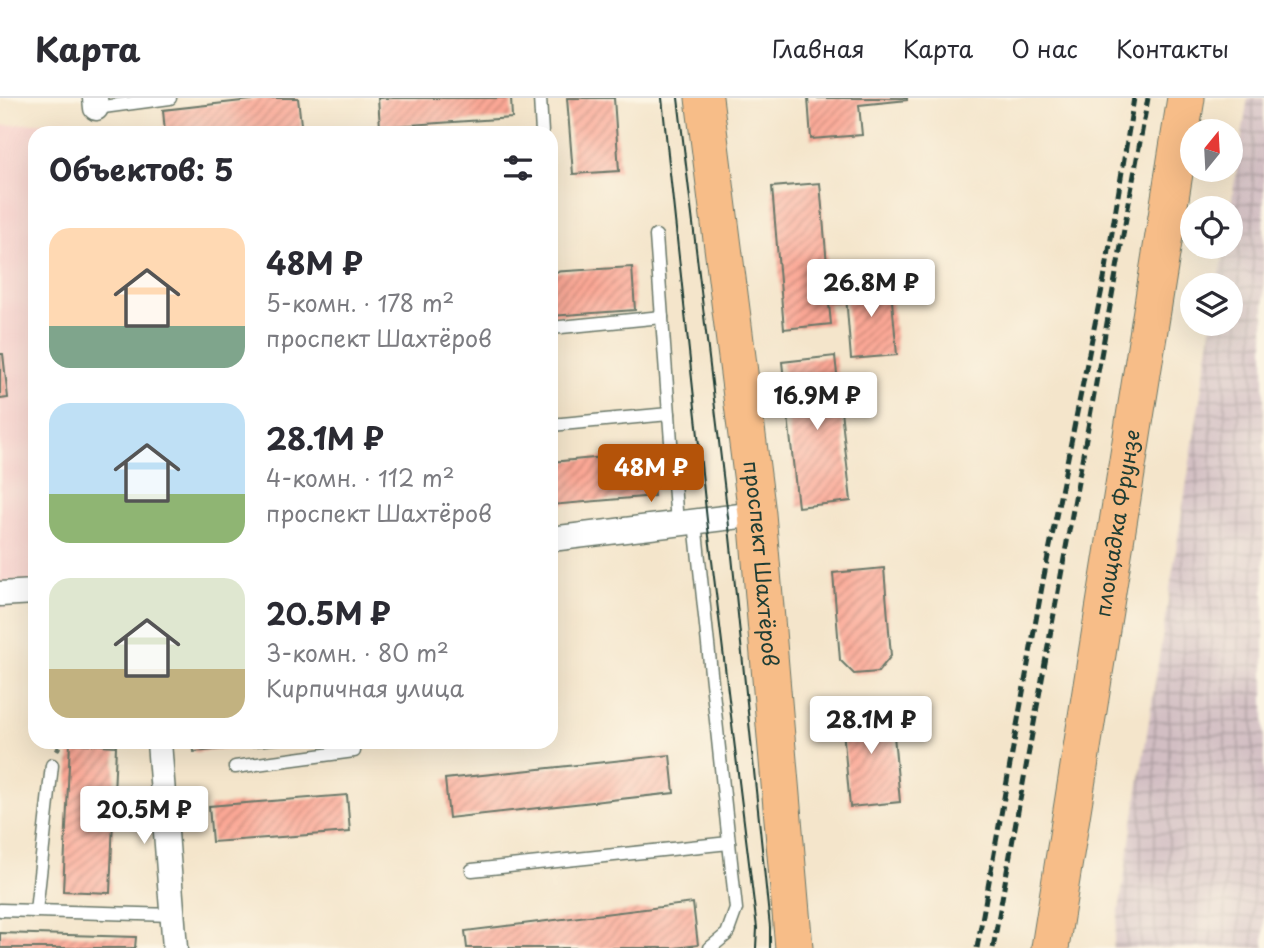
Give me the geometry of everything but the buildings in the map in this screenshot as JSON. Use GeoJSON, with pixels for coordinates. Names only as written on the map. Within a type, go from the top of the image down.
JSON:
{"type":"FeatureCollection","features":[{"type":"Feature","properties":{"kind":"main road","name":"проспект Шахтёров"},"geometry":{"type":"LineString","coordinates":[[704,98],[757,514],[793,948]]}},
{"type":"Feature","properties":{"kind":"main road","name":"площадка Фрунзе"},"geometry":{"type":"LineString","coordinates":[[1050,948],[1186,98]]}},
{"type":"Feature","properties":{"kind":"street"},"geometry":{"type":"LineString","coordinates":[[558,538],[757,514]]}},
{"type":"Feature","properties":{"kind":"street"},"geometry":{"type":"LineString","coordinates":[[0,594],[28,592]]}},
{"type":"Feature","properties":{"kind":"street"},"geometry":{"type":"LineString","coordinates":[[160,749],[175,948]]}},
{"type":"Feature","properties":{"kind":"lane"},"geometry":{"type":"LineString","coordinates":[[95,103],[170,98]]}},
{"type":"Feature","properties":{"kind":"lane"},"geometry":{"type":"LineString","coordinates":[[540,98],[542,126]]}},
{"type":"Feature","properties":{"kind":"lane"},"geometry":{"type":"LineString","coordinates":[[656,236],[669,414],[686,523],[736,909],[727,934],[710,948]]}},
{"type":"Feature","properties":{"kind":"lane"},"geometry":{"type":"LineString","coordinates":[[558,327],[662,317]]}},
{"type":"Feature","properties":{"kind":"lane"},"geometry":{"type":"LineString","coordinates":[[558,424],[669,414]]}},
{"type":"Feature","properties":{"kind":"lane"},"geometry":{"type":"LineString","coordinates":[[235,767],[354,749]]}},
{"type":"Feature","properties":{"kind":"lane"},"geometry":{"type":"LineString","coordinates":[[36,911],[52,765]]}},
{"type":"Feature","properties":{"kind":"lane"},"geometry":{"type":"LineString","coordinates":[[472,870],[729,843]]}},
{"type":"Feature","properties":{"kind":"lane"},"geometry":{"type":"LineString","coordinates":[[0,910],[173,915]]}},
{"type":"Feature","properties":{"kind":"shaded area"},"geometry":{"type":"Polygon","coordinates":[[[1248,98],[1264,98],[1264,948],[1113,948],[1210,336],[1243,336],[1243,273],[1220,273],[1223,259],[1243,259],[1243,196],[1232,196],[1235,182],[1243,182],[1243,129],[1248,98]]]}},
{"type":"Feature","properties":{"kind":"shaded area"},"geometry":{"type":"Polygon","coordinates":[[[67,120],[68,126],[28,126],[28,604],[0,609],[0,126],[67,120]]]}},
{"type":"Feature","properties":{"kind":"tram line"},"geometry":{"type":"LineString","coordinates":[[662,98],[707,520],[757,928],[756,948]]}},
{"type":"Feature","properties":{"kind":"tram line"},"geometry":{"type":"LineString","coordinates":[[678,98],[728,517],[770,948]]}},
{"type":"Feature","properties":{"kind":"railway"},"geometry":{"type":"LineString","coordinates":[[977,948],[1043,581],[1106,269],[1134,98]]}},
{"type":"Feature","properties":{"kind":"railway"},"geometry":{"type":"LineString","coordinates":[[993,948],[1148,98]]}}]}
